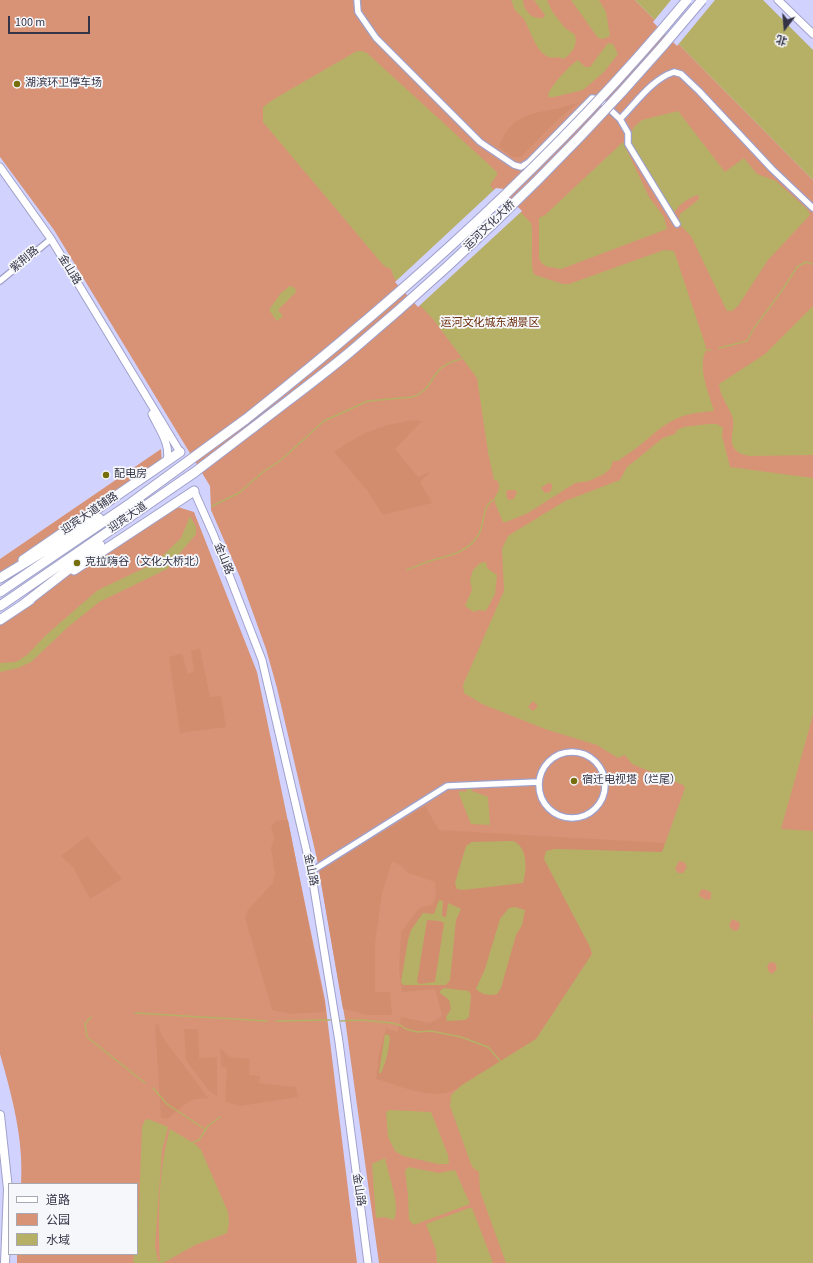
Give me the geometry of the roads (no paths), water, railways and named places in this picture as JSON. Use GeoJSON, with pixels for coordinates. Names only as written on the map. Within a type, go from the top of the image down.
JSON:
{"type":"FeatureCollection","features":[{"type":"Feature","properties":{"kind":"main road","name":"运河文化大桥"},"geometry":{"type":"LineString","coordinates":[[246,419],[335,349],[386,305],[487,212],[584,115],[687,0]]}},
{"type":"Feature","properties":{"kind":"main road","name":"运河文化大桥"},"geometry":{"type":"LineString","coordinates":[[254,427],[349,353],[477,239],[598,118],[702,0]]}},
{"type":"Feature","properties":{"kind":"main road","name":"迎宾大道"},"geometry":{"type":"LineString","coordinates":[[0,592],[131,503],[246,419]]}},
{"type":"Feature","properties":{"kind":"main road","name":"迎宾大道"},"geometry":{"type":"LineString","coordinates":[[0,606],[224,451],[254,427]]}},
{"type":"Feature","properties":{"kind":"main road"},"geometry":{"type":"LineString","coordinates":[[0,577],[90,524],[211,446]]}},
{"type":"Feature","properties":{"kind":"main road"},"geometry":{"type":"LineString","coordinates":[[25,603],[105,541],[193,478],[224,451]]}},
{"type":"Feature","properties":{"kind":"main road","name":"迎宾大道辅路"},"geometry":{"type":"LineString","coordinates":[[0,577],[180,452]]}},
{"type":"Feature","properties":{"kind":"main road"},"geometry":{"type":"LineString","coordinates":[[0,620],[170,505],[194,491]]}},
{"type":"Feature","properties":{"kind":"main road"},"geometry":{"type":"LineString","coordinates":[[0,1115],[8,1189],[5,1263]]}},
{"type":"Feature","properties":{"kind":"street"},"geometry":{"type":"LineString","coordinates":[[357,0],[358,12],[376,38],[480,142],[514,165],[521,167],[529,162],[592,98],[599,100],[620,119],[628,133],[628,144],[676,224]]}},
{"type":"Feature","properties":{"kind":"street"},"geometry":{"type":"LineString","coordinates":[[778,0],[813,34]]}},
{"type":"Feature","properties":{"kind":"street"},"geometry":{"type":"LineString","coordinates":[[620,119],[653,85],[667,74],[674,72],[681,74],[744,138],[772,169],[813,208]]}},
{"type":"Feature","properties":{"kind":"street","name":"金山路"},"geometry":{"type":"LineString","coordinates":[[0,167],[51,239],[180,452]]}},
{"type":"Feature","properties":{"kind":"street","name":"紫荆路"},"geometry":{"type":"LineString","coordinates":[[0,281],[51,239]]}},
{"type":"Feature","properties":{"kind":"street","name":"金山路"},"geometry":{"type":"LineString","coordinates":[[133,376],[167,446],[169,453],[167,461]]}},
{"type":"Feature","properties":{"kind":"street","name":"金山路"},"geometry":{"type":"LineString","coordinates":[[194,491],[214,536],[262,660],[311,870],[339,1042],[368,1263]]}},
{"type":"Feature","properties":{"kind":"street"},"geometry":{"type":"LineString","coordinates":[[574,751],[584,753],[596,762],[604,775],[606,785],[604,796],[599,805],[591,812],[581,817],[570,818],[560,816],[547,806],[539,792],[538,782],[546,763],[554,756],[563,752],[574,751]]}},
{"type":"Feature","properties":{"kind":"street"},"geometry":{"type":"LineString","coordinates":[[311,870],[315,869],[447,786],[538,782]]}},
{"type":"Feature","properties":{"kind":"water"},"geometry":{"type":"Polygon","coordinates":[[[511,0],[523,0],[526,11],[529,14],[535,17],[543,18],[545,15],[534,0],[547,0],[552,11],[564,27],[575,35],[576,42],[572,52],[563,59],[559,57],[552,58],[541,52],[524,19],[515,10],[511,0]]]}},
{"type":"Feature","properties":{"kind":"water"},"geometry":{"type":"Polygon","coordinates":[[[571,0],[599,0],[606,12],[610,36],[603,39],[598,38],[571,0]]]}},
{"type":"Feature","properties":{"kind":"water"},"geometry":{"type":"Polygon","coordinates":[[[635,0],[763,0],[813,50],[813,180],[635,0]]]}},
{"type":"Feature","properties":{"kind":"water"},"geometry":{"type":"Polygon","coordinates":[[[608,43],[613,44],[618,54],[604,72],[583,90],[548,97],[551,88],[570,66],[578,60],[585,67],[590,67],[608,43]]]}},
{"type":"Feature","properties":{"kind":"water"},"geometry":{"type":"Polygon","coordinates":[[[357,51],[362,51],[367,53],[497,172],[497,175],[490,185],[494,190],[505,196],[531,223],[532,266],[535,275],[563,284],[569,284],[664,250],[674,251],[706,347],[703,372],[714,411],[689,414],[672,421],[618,461],[613,461],[610,469],[604,474],[589,481],[575,483],[528,513],[503,522],[495,503],[495,496],[499,485],[498,481],[494,480],[488,452],[477,378],[433,319],[394,278],[391,269],[384,266],[263,122],[263,107],[274,99],[357,51]],[[548,483],[541,488],[545,493],[550,492],[552,488],[552,484],[548,483]],[[515,490],[506,491],[507,498],[509,500],[514,499],[517,492],[515,490]]]}},
{"type":"Feature","properties":{"kind":"water"},"geometry":{"type":"Polygon","coordinates":[[[678,111],[725,172],[744,158],[757,174],[776,181],[808,210],[810,215],[768,260],[738,306],[732,311],[727,311],[691,236],[678,223],[680,214],[698,200],[698,195],[684,202],[674,213],[670,214],[628,138],[634,127],[642,120],[678,111]]]}},
{"type":"Feature","properties":{"kind":"water"},"geometry":{"type":"Polygon","coordinates":[[[623,142],[649,197],[664,217],[667,229],[561,269],[542,264],[539,258],[539,218],[545,215],[623,142]]]}},
{"type":"Feature","properties":{"kind":"water"},"geometry":{"type":"Polygon","coordinates":[[[290,286],[295,288],[296,292],[278,310],[283,316],[277,321],[269,310],[281,293],[290,286]]]}},
{"type":"Feature","properties":{"kind":"water"},"geometry":{"type":"Polygon","coordinates":[[[813,306],[813,455],[749,456],[740,453],[732,444],[732,416],[721,393],[719,384],[765,354],[813,306]]]}},
{"type":"Feature","properties":{"kind":"water"},"geometry":{"type":"Polygon","coordinates":[[[717,424],[723,428],[722,436],[730,467],[813,478],[813,715],[781,829],[813,831],[813,1263],[506,1263],[480,1191],[479,1172],[473,1168],[471,1164],[450,1106],[451,1095],[462,1085],[536,1039],[592,954],[590,947],[544,859],[546,851],[555,849],[662,852],[685,788],[683,785],[632,764],[625,755],[618,758],[597,745],[545,729],[482,704],[464,693],[463,685],[504,591],[502,549],[508,536],[565,501],[620,480],[627,467],[663,438],[675,434],[677,430],[684,427],[717,424]],[[533,701],[528,707],[533,711],[538,706],[533,701]],[[679,861],[675,869],[678,873],[683,873],[687,867],[684,862],[679,861]],[[703,889],[700,891],[699,896],[706,900],[711,899],[711,892],[703,889]],[[732,919],[729,926],[734,931],[738,930],[740,925],[739,922],[732,919]],[[773,962],[769,963],[767,967],[769,972],[772,974],[777,969],[776,964],[773,962]]]}},
{"type":"Feature","properties":{"kind":"water"},"geometry":{"type":"Polygon","coordinates":[[[190,516],[196,527],[196,534],[167,569],[99,602],[68,627],[31,662],[18,668],[0,672],[0,663],[16,662],[27,655],[46,635],[98,590],[155,563],[181,538],[190,516]]]}},
{"type":"Feature","properties":{"kind":"water"},"geometry":{"type":"Polygon","coordinates":[[[486,562],[487,568],[497,575],[495,594],[486,611],[479,610],[474,612],[465,606],[472,590],[470,580],[473,570],[480,563],[486,562]]]}},
{"type":"Feature","properties":{"kind":"water"},"geometry":{"type":"Polygon","coordinates":[[[467,787],[472,788],[472,791],[488,797],[490,825],[471,824],[459,794],[459,791],[466,792],[467,787]]]}},
{"type":"Feature","properties":{"kind":"water"},"geometry":{"type":"Polygon","coordinates":[[[513,841],[518,844],[524,853],[526,865],[523,883],[463,890],[457,889],[455,883],[466,846],[472,842],[513,841]]]}},
{"type":"Feature","properties":{"kind":"water"},"geometry":{"type":"Polygon","coordinates":[[[439,900],[443,901],[442,916],[446,917],[448,903],[461,909],[456,920],[450,980],[446,985],[403,985],[401,982],[411,930],[423,913],[434,914],[439,900]],[[427,920],[417,982],[420,984],[435,982],[444,923],[440,921],[427,920]]]}},
{"type":"Feature","properties":{"kind":"water"},"geometry":{"type":"Polygon","coordinates":[[[515,907],[525,910],[522,925],[516,935],[501,988],[497,994],[483,994],[476,989],[485,969],[500,919],[509,908],[515,907]]]}},
{"type":"Feature","properties":{"kind":"water"},"geometry":{"type":"Polygon","coordinates":[[[444,988],[469,991],[471,995],[469,1017],[465,1020],[447,1021],[446,1017],[451,1009],[449,1000],[440,993],[440,991],[444,988]]]}},
{"type":"Feature","properties":{"kind":"water"},"geometry":{"type":"Polygon","coordinates":[[[385,1034],[390,1036],[389,1046],[381,1073],[379,1073],[385,1034]]]}},
{"type":"Feature","properties":{"kind":"water"},"geometry":{"type":"Polygon","coordinates":[[[390,1110],[431,1112],[448,1155],[449,1164],[438,1164],[403,1156],[395,1151],[388,1137],[386,1112],[390,1110]]]}},
{"type":"Feature","properties":{"kind":"water"},"geometry":{"type":"Polygon","coordinates":[[[148,1119],[168,1127],[162,1151],[155,1246],[158,1261],[160,1261],[159,1211],[161,1178],[170,1129],[195,1144],[201,1150],[228,1212],[229,1223],[227,1233],[195,1245],[163,1263],[133,1263],[134,1255],[138,1255],[142,1127],[145,1120],[148,1119]]]}},
{"type":"Feature","properties":{"kind":"water"},"geometry":{"type":"Polygon","coordinates":[[[385,1158],[395,1198],[396,1214],[394,1220],[384,1217],[376,1218],[372,1164],[385,1158]]]}},
{"type":"Feature","properties":{"kind":"water"},"geometry":{"type":"Polygon","coordinates":[[[408,1167],[439,1173],[455,1170],[470,1204],[414,1225],[409,1220],[405,1171],[408,1167]]]}},
{"type":"Feature","properties":{"kind":"water"},"geometry":{"type":"Polygon","coordinates":[[[472,1208],[493,1263],[437,1263],[436,1250],[426,1224],[472,1208]]]}},
{"type":"Feature","properties":{"kind":"waterway"},"geometry":{"type":"LineString","coordinates":[[719,348],[747,341],[754,328],[781,292],[797,267],[806,262],[813,264]]}},
{"type":"Feature","properties":{"kind":"waterway"},"geometry":{"type":"LineString","coordinates":[[706,350],[711,350]]}},
{"type":"Feature","properties":{"kind":"waterway"},"geometry":{"type":"LineString","coordinates":[[212,506],[239,493],[263,472],[281,460],[324,421],[368,401],[413,397],[421,393],[437,372],[443,367],[461,359]]}},
{"type":"Feature","properties":{"kind":"waterway"},"geometry":{"type":"LineString","coordinates":[[407,570],[453,554],[469,546],[480,532],[487,506],[495,499]]}},
{"type":"Feature","properties":{"kind":"waterway"},"geometry":{"type":"LineString","coordinates":[[135,1013],[267,1021]]}},
{"type":"Feature","properties":{"kind":"waterway"},"geometry":{"type":"LineString","coordinates":[[91,1017],[85,1024],[87,1037],[145,1083]]}},
{"type":"Feature","properties":{"kind":"waterway"},"geometry":{"type":"LineString","coordinates":[[276,1021],[330,1020]]}},
{"type":"Feature","properties":{"kind":"waterway"},"geometry":{"type":"LineString","coordinates":[[340,1021],[362,1020],[391,1023],[417,1032],[431,1031],[461,1037],[488,1047],[501,1062]]}},
{"type":"Feature","properties":{"kind":"waterway"},"geometry":{"type":"LineString","coordinates":[[153,1088],[167,1104],[206,1130]]}},
{"type":"Feature","properties":{"kind":"waterway"},"geometry":{"type":"LineString","coordinates":[[193,1142],[199,1140],[208,1126],[220,1117]]}},
{"type":"Feature","properties":{"kind":"place","name":"湖滨环卫停车场"},"geometry":{"type":"Point","coordinates":[17,84]}},
{"type":"Feature","properties":{"kind":"place","name":"配电房"},"geometry":{"type":"Point","coordinates":[106,475]}},
{"type":"Feature","properties":{"kind":"place","name":"克拉嗨谷（文化大桥北）"},"geometry":{"type":"Point","coordinates":[77,563]}},
{"type":"Feature","properties":{"kind":"place","name":"宿迁电视塔（烂尾）"},"geometry":{"type":"Point","coordinates":[574,781]}},
{"type":"Feature","properties":{"kind":"park label","name":"运河文化城东湖景区"},"geometry":{"type":"Point","coordinates":[490,324]}}]}
